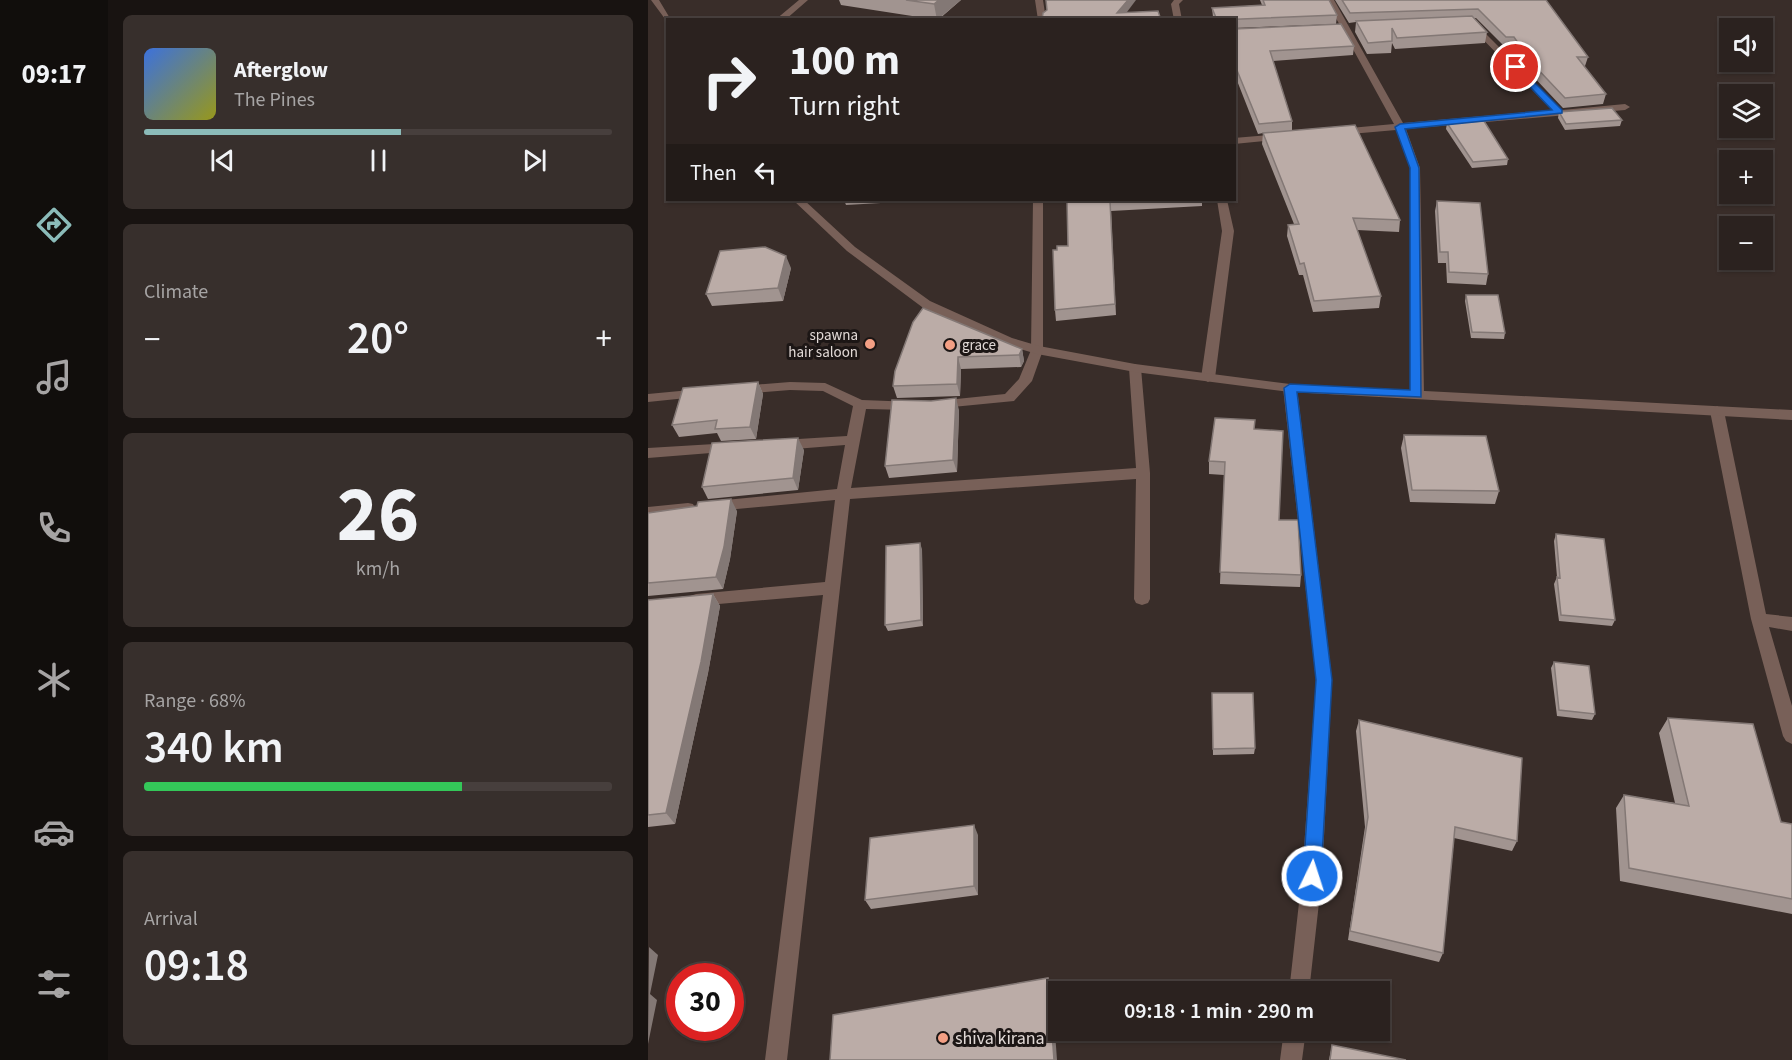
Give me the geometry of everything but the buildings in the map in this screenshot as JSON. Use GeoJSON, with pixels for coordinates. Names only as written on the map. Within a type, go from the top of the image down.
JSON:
{"type":"FeatureCollection","features":[{"type":"Feature","properties":{"kind":"street"},"geometry":{"type":"LineString","coordinates":[[655,0],[666,18]]}},
{"type":"Feature","properties":{"kind":"street"},"geometry":{"type":"LineString","coordinates":[[782,18],[804,0]]}},
{"type":"Feature","properties":{"kind":"street"},"geometry":{"type":"LineString","coordinates":[[1039,0],[1042,18]]}},
{"type":"Feature","properties":{"kind":"street"},"geometry":{"type":"LineString","coordinates":[[1178,18],[1175,4],[1179,0]]}},
{"type":"Feature","properties":{"kind":"street"},"geometry":{"type":"LineString","coordinates":[[1330,0],[1400,127],[1415,168],[1416,394]]}},
{"type":"Feature","properties":{"kind":"street"},"geometry":{"type":"LineString","coordinates":[[1461,23],[1473,22],[1559,112]]}},
{"type":"Feature","properties":{"kind":"street"},"geometry":{"type":"LineString","coordinates":[[1329,133],[1625,107]]}},
{"type":"Feature","properties":{"kind":"street"},"geometry":{"type":"LineString","coordinates":[[1236,141],[1293,136]]}},
{"type":"Feature","properties":{"kind":"street"},"geometry":{"type":"LineString","coordinates":[[799,201],[851,249],[926,304],[1008,341],[1037,350],[1135,368],[1290,388],[1792,415]]}},
{"type":"Feature","properties":{"kind":"street"},"geometry":{"type":"LineString","coordinates":[[648,398],[790,386],[825,387],[860,404],[935,406],[1009,398],[1024,381],[1037,350],[1038,201]]}},
{"type":"Feature","properties":{"kind":"street"},"geometry":{"type":"LineString","coordinates":[[1208,378],[1228,231],[1222,201]]}},
{"type":"Feature","properties":{"kind":"street"},"geometry":{"type":"LineString","coordinates":[[1135,368],[1143,472],[1142,599]]}},
{"type":"Feature","properties":{"kind":"street"},"geometry":{"type":"LineString","coordinates":[[1290,388],[1324,680],[1312,876],[1300,981]]}},
{"type":"Feature","properties":{"kind":"street"},"geometry":{"type":"LineString","coordinates":[[776,1060],[843,494],[860,404]]}},
{"type":"Feature","properties":{"kind":"street"},"geometry":{"type":"LineString","coordinates":[[1717,411],[1759,619],[1792,736]]}},
{"type":"Feature","properties":{"kind":"street"},"geometry":{"type":"LineString","coordinates":[[648,453],[854,440]]}},
{"type":"Feature","properties":{"kind":"street"},"geometry":{"type":"LineString","coordinates":[[648,512],[843,494],[1143,472]]}},
{"type":"Feature","properties":{"kind":"street"},"geometry":{"type":"LineString","coordinates":[[682,601],[831,588]]}},
{"type":"Feature","properties":{"kind":"street"},"geometry":{"type":"LineString","coordinates":[[1759,619],[1792,624]]}},
{"type":"Feature","properties":{"kind":"street"},"geometry":{"type":"LineString","coordinates":[[1291,1060],[1293,1041]]}},
{"type":"Feature","properties":{"kind":"place","name":"spawna hair saloon"},"geometry":{"type":"Point","coordinates":[870,344]}},
{"type":"Feature","properties":{"kind":"place","name":"grace"},"geometry":{"type":"Point","coordinates":[950,345]}},
{"type":"Feature","properties":{"kind":"place","name":"shiva kirana"},"geometry":{"type":"Point","coordinates":[943,1038]}},
{"type":"Feature","properties":{"kind":"route"},"geometry":{"type":"LineString","coordinates":[[1312,876],[1324,680],[1290,388],[1416,394],[1415,168],[1400,127],[1559,112],[1516,67]]}}]}
